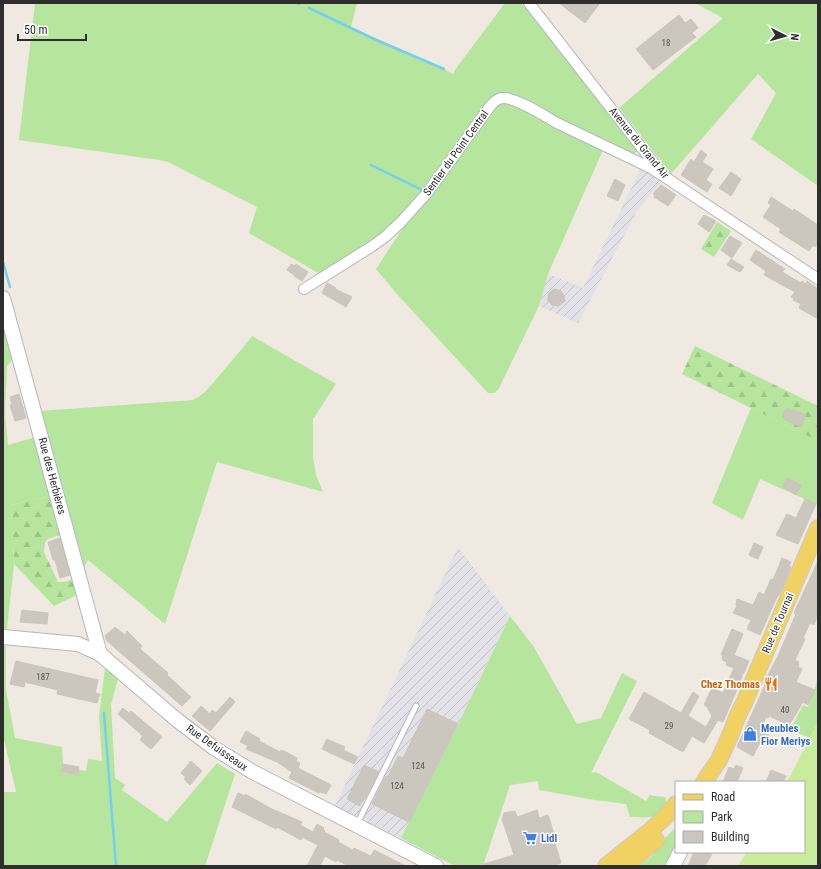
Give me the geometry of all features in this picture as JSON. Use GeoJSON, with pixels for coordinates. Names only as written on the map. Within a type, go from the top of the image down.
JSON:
{"type":"FeatureCollection","features":[{"type":"Feature","properties":{"kind":"main road","name":"Rue de Tournai"},"geometry":{"type":"LineString","coordinates":[[705,781],[719,760],[732,731],[818,528]]}},
{"type":"Feature","properties":{"kind":"main road","name":"Rue de Tournai"},"geometry":{"type":"LineString","coordinates":[[695,781],[728,727],[737,717]]}},
{"type":"Feature","properties":{"kind":"main road"},"geometry":{"type":"LineString","coordinates":[[606,866],[650,831],[675,805]]}},
{"type":"Feature","properties":{"kind":"main road"},"geometry":{"type":"LineString","coordinates":[[626,865],[654,842],[671,820]]}},
{"type":"Feature","properties":{"kind":"street","name":"Avenue du Grand Air"},"geometry":{"type":"LineString","coordinates":[[528,3],[665,177],[818,279]]}},
{"type":"Feature","properties":{"kind":"street","name":"Sentier du Point Central"},"geometry":{"type":"LineString","coordinates":[[304,289],[371,247],[402,222],[427,193],[488,109],[500,98],[516,100],[558,123],[651,168],[665,177]]}},
{"type":"Feature","properties":{"kind":"street","name":"Rue des Herbières"},"geometry":{"type":"LineString","coordinates":[[3,298],[100,654]]}},
{"type":"Feature","properties":{"kind":"street","name":"Rue Defuisseaux"},"geometry":{"type":"LineString","coordinates":[[3,637],[78,644],[100,654],[177,720],[214,748],[252,772],[436,866]]}},
{"type":"Feature","properties":{"kind":"street","name":"Rue de Tournai"},"geometry":{"type":"LineString","coordinates":[[710,781],[719,760]]}},
{"type":"Feature","properties":{"kind":"street"},"geometry":{"type":"LineString","coordinates":[[673,866],[680,853]]}},
{"type":"Feature","properties":{"kind":"lane"},"geometry":{"type":"LineString","coordinates":[[356,826],[416,706]]}},
{"type":"Feature","properties":{"kind":"lane"},"geometry":{"type":"LineString","coordinates":[[626,865],[628,857],[650,838],[650,831]]}},
{"type":"Feature","properties":{"kind":"shaded area"},"geometry":{"type":"Polygon","coordinates":[[[641,168],[664,179],[637,211],[578,323],[539,306],[548,274],[583,288],[641,168]]]}},
{"type":"Feature","properties":{"kind":"shaded area"},"geometry":{"type":"Polygon","coordinates":[[[458,547],[510,616],[458,725],[401,838],[335,806],[458,547]]]}},
{"type":"Feature","properties":{"kind":"green space"},"geometry":{"type":"Polygon","coordinates":[[[35,3],[357,3],[351,27],[453,74],[505,3],[521,3],[639,149],[632,156],[500,95],[424,191],[380,237],[320,274],[249,233],[257,207],[168,162],[19,140],[35,3]]]}},
{"type":"Feature","properties":{"kind":"green space"},"geometry":{"type":"Polygon","coordinates":[[[695,3],[818,3],[818,186],[751,139],[776,93],[758,74],[671,174],[619,108],[723,18],[695,3]]]}},
{"type":"Feature","properties":{"kind":"green space"},"geometry":{"type":"Polygon","coordinates":[[[506,101],[603,150],[548,274],[539,306],[499,388],[495,393],[488,393],[396,293],[376,269],[412,214],[495,104],[506,101]]]}},
{"type":"Feature","properties":{"kind":"green space"},"geometry":{"type":"Polygon","coordinates":[[[717,222],[731,231],[714,257],[701,249],[717,222]]]}},
{"type":"Feature","properties":{"kind":"green space"},"geometry":{"type":"Polygon","coordinates":[[[3,321],[14,358],[7,366],[5,414],[8,445],[36,437],[51,496],[11,505],[14,564],[7,629],[3,629],[3,321]]]}},
{"type":"Feature","properties":{"kind":"green space"},"geometry":{"type":"Polygon","coordinates":[[[252,336],[336,384],[313,419],[313,457],[316,475],[323,492],[217,462],[165,624],[88,560],[83,569],[39,411],[193,400],[210,386],[252,336]]]}},
{"type":"Feature","properties":{"kind":"green space"},"geometry":{"type":"Polygon","coordinates":[[[695,346],[818,406],[818,441],[682,374],[695,346]]]}},
{"type":"Feature","properties":{"kind":"green space"},"geometry":{"type":"Polygon","coordinates":[[[751,408],[818,441],[818,505],[760,479],[743,520],[712,503],[751,408]]]}},
{"type":"Feature","properties":{"kind":"green space"},"geometry":{"type":"Polygon","coordinates":[[[51,496],[62,534],[48,539],[45,542],[44,552],[58,582],[65,582],[75,578],[79,594],[54,606],[14,564],[11,505],[51,496]]]}},
{"type":"Feature","properties":{"kind":"green space"},"geometry":{"type":"Polygon","coordinates":[[[510,616],[534,647],[577,724],[601,718],[622,673],[637,681],[591,773],[596,772],[646,801],[650,795],[665,797],[666,805],[663,811],[657,815],[630,817],[626,804],[539,790],[538,781],[510,785],[483,866],[455,866],[401,838],[458,725],[510,616]]]}},
{"type":"Feature","properties":{"kind":"green space"},"geometry":{"type":"Polygon","coordinates":[[[3,646],[6,646],[6,690],[15,738],[62,747],[63,764],[61,771],[77,775],[79,770],[86,771],[88,759],[102,761],[99,716],[105,668],[118,678],[111,705],[115,778],[125,785],[122,790],[167,822],[217,763],[235,774],[205,866],[3,866],[3,792],[16,792],[3,735],[3,646]]]}},
{"type":"Feature","properties":{"kind":"green space"},"geometry":{"type":"Polygon","coordinates":[[[818,679],[818,722],[810,738],[790,730],[803,705],[808,707],[818,679]]]}},
{"type":"Feature","properties":{"kind":"green space"},"geometry":{"type":"Polygon","coordinates":[[[818,722],[818,866],[738,866],[746,853],[805,853],[805,781],[788,781],[818,722]]]}},
{"type":"Feature","properties":{"kind":"green space"},"geometry":{"type":"Polygon","coordinates":[[[675,828],[675,852],[669,865],[667,860],[664,866],[639,866],[653,855],[662,841],[675,828]]]}},
{"type":"Feature","properties":{"kind":"building"},"geometry":{"type":"Polygon","coordinates":[[[559,3],[600,3],[585,23],[559,3]]]}},
{"type":"Feature","properties":{"kind":"building"},"geometry":{"type":"Polygon","coordinates":[[[679,15],[685,23],[691,19],[698,28],[692,33],[696,37],[653,70],[636,49],[679,15]]]}},
{"type":"Feature","properties":{"kind":"building"},"geometry":{"type":"Polygon","coordinates":[[[701,150],[707,155],[702,162],[713,169],[706,180],[712,184],[707,192],[681,175],[691,159],[694,162],[701,150]]]}},
{"type":"Feature","properties":{"kind":"building"},"geometry":{"type":"Polygon","coordinates":[[[731,172],[741,179],[731,196],[719,188],[731,172]]]}},
{"type":"Feature","properties":{"kind":"building"},"geometry":{"type":"Polygon","coordinates":[[[615,179],[625,185],[618,201],[607,196],[615,179]]]}},
{"type":"Feature","properties":{"kind":"building"},"geometry":{"type":"Polygon","coordinates":[[[661,185],[676,195],[668,206],[654,197],[655,195],[653,194],[661,185]]]}},
{"type":"Feature","properties":{"kind":"building"},"geometry":{"type":"Polygon","coordinates":[[[771,197],[793,211],[794,209],[818,225],[818,243],[815,247],[813,245],[809,251],[779,232],[781,229],[763,217],[771,205],[768,203],[771,197]]]}},
{"type":"Feature","properties":{"kind":"building"},"geometry":{"type":"Polygon","coordinates":[[[704,215],[716,221],[709,232],[698,224],[704,215]]]}},
{"type":"Feature","properties":{"kind":"building"},"geometry":{"type":"Polygon","coordinates":[[[730,236],[742,243],[732,258],[721,250],[730,236]]]}},
{"type":"Feature","properties":{"kind":"building"},"geometry":{"type":"Polygon","coordinates":[[[756,250],[785,269],[782,272],[801,283],[802,281],[806,284],[807,281],[818,289],[818,319],[799,308],[801,304],[793,300],[794,298],[791,297],[795,292],[764,275],[766,271],[750,260],[756,250]]]}},
{"type":"Feature","properties":{"kind":"building"},"geometry":{"type":"Polygon","coordinates":[[[731,259],[744,267],[740,272],[727,265],[731,259]]]}},
{"type":"Feature","properties":{"kind":"building"},"geometry":{"type":"Polygon","coordinates":[[[291,264],[295,266],[296,264],[308,272],[302,281],[287,270],[291,264]]]}},
{"type":"Feature","properties":{"kind":"building"},"geometry":{"type":"Polygon","coordinates":[[[327,283],[336,288],[335,289],[352,297],[346,307],[322,293],[327,283]]]}},
{"type":"Feature","properties":{"kind":"building"},"geometry":{"type":"Polygon","coordinates":[[[555,289],[561,291],[565,301],[558,306],[552,305],[548,301],[548,295],[555,289]]]}},
{"type":"Feature","properties":{"kind":"building"},"geometry":{"type":"Polygon","coordinates":[[[19,394],[26,418],[15,421],[10,405],[12,404],[10,397],[19,394]]]}},
{"type":"Feature","properties":{"kind":"building"},"geometry":{"type":"Polygon","coordinates":[[[786,408],[806,415],[801,427],[784,419],[785,416],[783,416],[786,408]]]}},
{"type":"Feature","properties":{"kind":"building"},"geometry":{"type":"Polygon","coordinates":[[[787,478],[801,485],[796,495],[783,487],[787,478]]]}},
{"type":"Feature","properties":{"kind":"building"},"geometry":{"type":"Polygon","coordinates":[[[805,499],[816,504],[798,544],[776,535],[787,514],[796,518],[805,499]]]}},
{"type":"Feature","properties":{"kind":"building"},"geometry":{"type":"Polygon","coordinates":[[[60,538],[70,575],[60,578],[48,542],[60,538]]]}},
{"type":"Feature","properties":{"kind":"building"},"geometry":{"type":"Polygon","coordinates":[[[754,543],[763,547],[758,559],[749,555],[754,543]]]}},
{"type":"Feature","properties":{"kind":"building"},"geometry":{"type":"Polygon","coordinates":[[[782,558],[791,562],[789,566],[791,567],[781,592],[776,599],[760,635],[747,629],[751,620],[733,613],[737,606],[737,599],[753,605],[759,592],[764,595],[771,579],[773,580],[782,558]]]}},
{"type":"Feature","properties":{"kind":"building"},"geometry":{"type":"Polygon","coordinates":[[[818,561],[818,598],[816,604],[818,605],[818,614],[814,625],[810,623],[803,638],[805,639],[795,660],[799,662],[798,667],[802,669],[796,682],[815,690],[808,705],[803,702],[789,725],[769,716],[768,718],[766,717],[760,730],[769,735],[765,743],[761,741],[753,756],[737,747],[765,685],[764,684],[767,677],[778,656],[796,614],[794,613],[818,561]]]}},
{"type":"Feature","properties":{"kind":"building"},"geometry":{"type":"Polygon","coordinates":[[[22,610],[48,613],[47,624],[20,622],[22,610]]]}},
{"type":"Feature","properties":{"kind":"building"},"geometry":{"type":"Polygon","coordinates":[[[115,627],[125,635],[127,631],[142,646],[140,649],[168,673],[167,675],[191,697],[182,706],[107,641],[105,636],[115,627]]]}},
{"type":"Feature","properties":{"kind":"building"},"geometry":{"type":"Polygon","coordinates":[[[732,629],[743,634],[734,655],[749,661],[723,722],[718,720],[704,743],[692,736],[683,752],[649,733],[650,730],[629,719],[644,692],[681,713],[693,692],[699,696],[688,716],[706,727],[712,716],[707,707],[704,705],[711,690],[713,688],[723,693],[734,668],[726,665],[727,662],[722,660],[723,655],[721,655],[732,629]]]}},
{"type":"Feature","properties":{"kind":"building"},"geometry":{"type":"Polygon","coordinates":[[[16,661],[98,680],[95,693],[100,694],[97,703],[57,694],[58,690],[25,682],[24,687],[10,684],[16,661]]]}},
{"type":"Feature","properties":{"kind":"building"},"geometry":{"type":"Polygon","coordinates":[[[230,697],[235,702],[210,731],[192,716],[201,706],[210,714],[212,710],[216,713],[230,697]]]}},
{"type":"Feature","properties":{"kind":"building"},"geometry":{"type":"Polygon","coordinates":[[[123,708],[129,713],[131,711],[162,737],[151,749],[140,740],[143,736],[118,714],[123,708]]]}},
{"type":"Feature","properties":{"kind":"building"},"geometry":{"type":"Polygon","coordinates":[[[427,709],[458,724],[409,822],[372,804],[386,776],[388,777],[398,756],[403,758],[427,709]]]}},
{"type":"Feature","properties":{"kind":"building"},"geometry":{"type":"Polygon","coordinates":[[[246,731],[260,739],[259,741],[280,752],[281,750],[284,751],[297,758],[296,761],[300,763],[298,768],[331,785],[326,794],[319,793],[289,778],[292,772],[277,762],[246,749],[248,746],[240,742],[246,731]]]}},
{"type":"Feature","properties":{"kind":"building"},"geometry":{"type":"Polygon","coordinates":[[[327,739],[345,747],[343,750],[358,757],[354,764],[322,749],[327,739]]]}},
{"type":"Feature","properties":{"kind":"building"},"geometry":{"type":"Polygon","coordinates":[[[191,761],[202,771],[190,785],[184,779],[186,777],[181,773],[191,761]]]}},
{"type":"Feature","properties":{"kind":"building"},"geometry":{"type":"Polygon","coordinates":[[[63,764],[79,767],[78,775],[61,771],[63,764]]]}},
{"type":"Feature","properties":{"kind":"building"},"geometry":{"type":"Polygon","coordinates":[[[364,765],[379,772],[364,800],[359,806],[347,799],[364,765]]]}},
{"type":"Feature","properties":{"kind":"building"},"geometry":{"type":"Polygon","coordinates":[[[736,765],[743,768],[737,781],[723,781],[729,767],[734,769],[736,765]]]}},
{"type":"Feature","properties":{"kind":"building"},"geometry":{"type":"Polygon","coordinates":[[[771,770],[786,776],[784,781],[766,781],[771,770]]]}},
{"type":"Feature","properties":{"kind":"building"},"geometry":{"type":"Polygon","coordinates":[[[238,793],[245,796],[245,794],[270,808],[302,822],[300,825],[313,832],[317,824],[324,828],[324,832],[353,850],[354,848],[371,856],[374,850],[406,866],[349,866],[337,860],[336,862],[325,856],[320,866],[307,866],[318,845],[302,837],[301,840],[277,827],[276,829],[232,807],[238,793]]]}},
{"type":"Feature","properties":{"kind":"building","name":"Lidl"},"geometry":{"type":"Polygon","coordinates":[[[537,810],[539,818],[548,815],[561,863],[553,866],[484,866],[484,864],[514,855],[502,819],[504,813],[515,811],[517,817],[537,810]]]}},
{"type":"Feature","properties":{"kind":"building"},"geometry":{"type":"Polygon","coordinates":[[[694,853],[712,853],[705,866],[688,866],[694,853]]]}},
{"type":"Feature","properties":{"kind":"waterway"},"geometry":{"type":"LineString","coordinates":[[309,8],[374,39],[444,69]]}},
{"type":"Feature","properties":{"kind":"waterway"},"geometry":{"type":"LineString","coordinates":[[371,165],[424,191]]}},
{"type":"Feature","properties":{"kind":"waterway"},"geometry":{"type":"LineString","coordinates":[[3,262],[10,287]]}},
{"type":"Feature","properties":{"kind":"waterway"},"geometry":{"type":"LineString","coordinates":[[104,713],[116,866]]}},
{"type":"Feature","properties":{"kind":"place","name":"Chez Thomas"},"geometry":{"type":"Point","coordinates":[771,684]}},
{"type":"Feature","properties":{"kind":"place","name":"Meubles Fior Meriys"},"geometry":{"type":"Point","coordinates":[750,734]}},
{"type":"Feature","properties":{"kind":"place","name":"Lidl"},"geometry":{"type":"Point","coordinates":[530,838]}}]}
